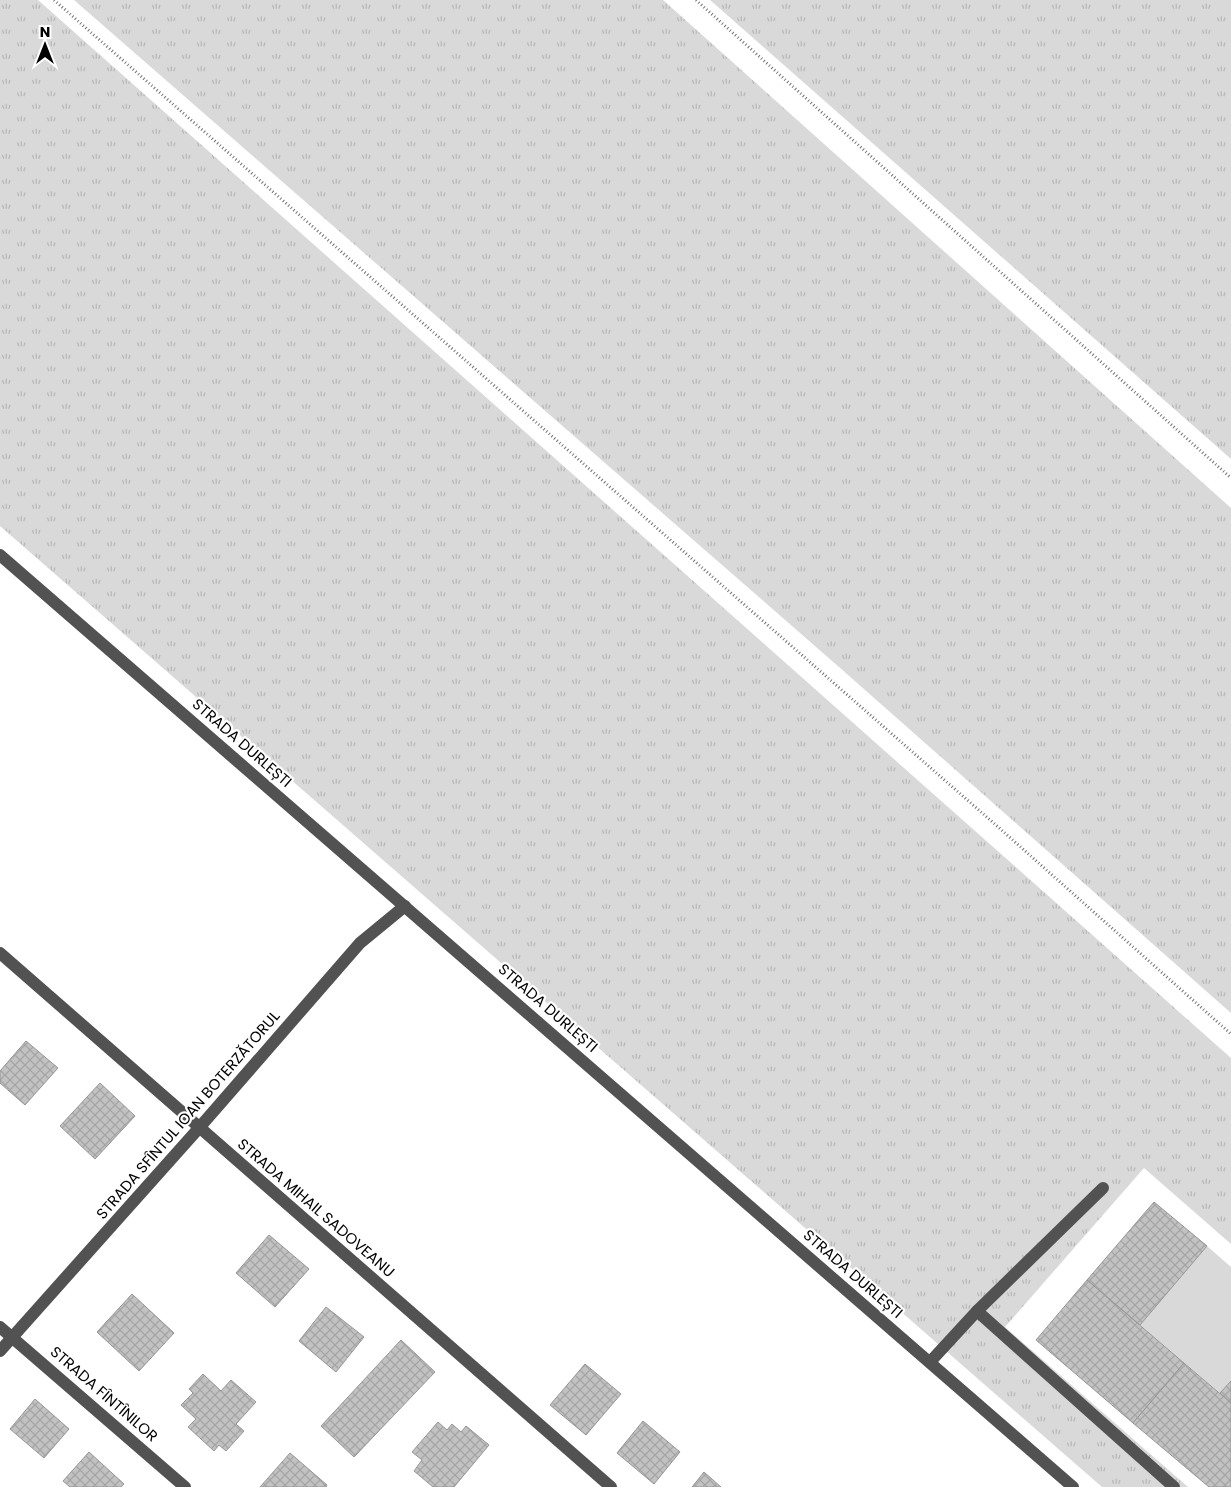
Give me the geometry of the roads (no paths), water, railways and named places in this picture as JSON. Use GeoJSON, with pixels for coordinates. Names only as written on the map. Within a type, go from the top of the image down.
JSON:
{"type":"FeatureCollection","features":[{"type":"Feature","properties":{"kind":"street","name":"STRADA DURLEȘTI"},"geometry":{"type":"LineString","coordinates":[[0,555],[1073,1487]]}},
{"type":"Feature","properties":{"kind":"street","name":"STRADA SFÎNTUL IOAN BOTERZĂTORUL"},"geometry":{"type":"LineString","coordinates":[[0,1351],[199,1128],[360,942],[405,906]]}},
{"type":"Feature","properties":{"kind":"street","name":"STRADA MIHAIL SADOVEANU"},"geometry":{"type":"LineString","coordinates":[[0,953],[611,1487]]}},
{"type":"Feature","properties":{"kind":"street"},"geometry":{"type":"LineString","coordinates":[[930,1362],[977,1311],[1103,1188]]}},
{"type":"Feature","properties":{"kind":"street"},"geometry":{"type":"LineString","coordinates":[[977,1311],[1174,1487]]}},
{"type":"Feature","properties":{"kind":"street","name":"STRADA FÎNTÎNILOR"},"geometry":{"type":"LineString","coordinates":[[0,1327],[186,1487]]}}]}
